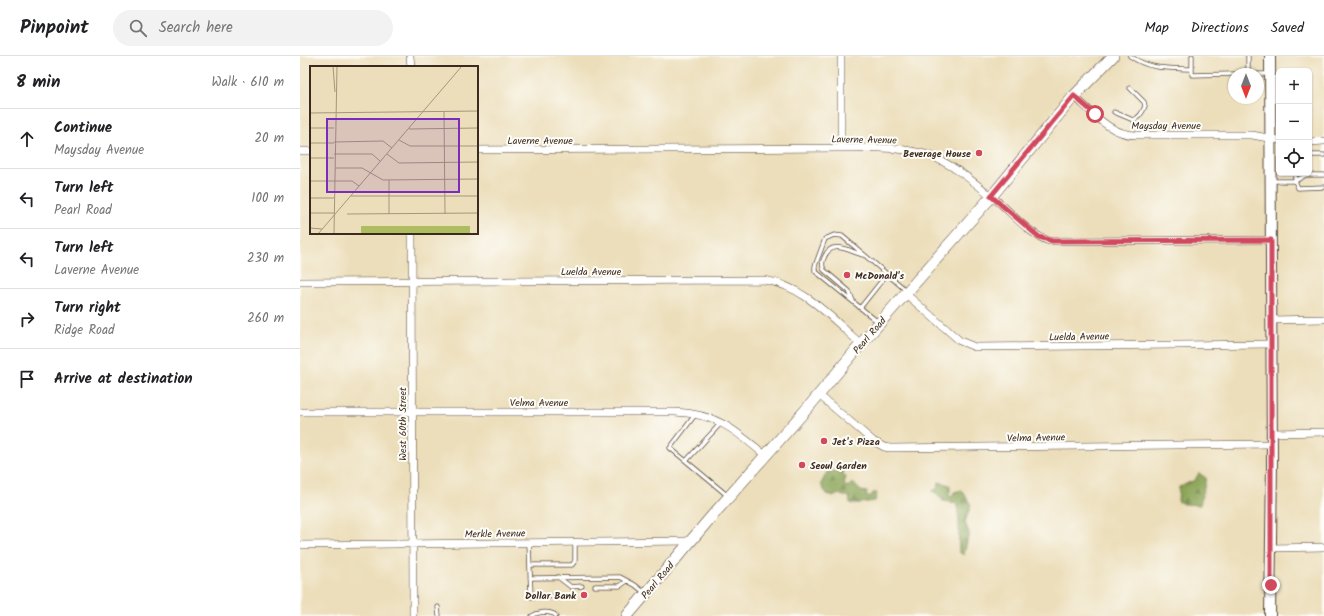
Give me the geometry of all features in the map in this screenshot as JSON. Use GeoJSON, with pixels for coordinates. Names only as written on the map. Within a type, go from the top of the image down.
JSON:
{"type":"FeatureCollection","features":[{"type":"Feature","properties":{"kind":"main road","name":"Pearl Road"},"geometry":{"type":"LineString","coordinates":[[628,616],[728,496],[819,395],[861,344],[991,196],[1074,96],[1113,56]]}},
{"type":"Feature","properties":{"kind":"main road"},"geometry":{"type":"LineString","coordinates":[[1270,56],[1275,140],[1270,181],[1272,433],[1270,616]]}},
{"type":"Feature","properties":{"kind":"street"},"geometry":{"type":"LineString","coordinates":[[410,56],[411,66]]}},
{"type":"Feature","properties":{"kind":"street"},"geometry":{"type":"LineString","coordinates":[[841,56],[841,148]]}},
{"type":"Feature","properties":{"kind":"street","name":"Maysday Avenue"},"geometry":{"type":"LineString","coordinates":[[1074,96],[1108,126],[1124,134],[1252,135],[1275,140]]}},
{"type":"Feature","properties":{"kind":"street"},"geometry":{"type":"LineString","coordinates":[[1312,142],[1324,141]]}},
{"type":"Feature","properties":{"kind":"street","name":"Laverne Avenue"},"geometry":{"type":"LineString","coordinates":[[478,150],[888,148],[927,155],[950,166],[991,196],[1039,237],[1052,241],[1271,240]]}},
{"type":"Feature","properties":{"kind":"street","name":"West 60th Street"},"geometry":{"type":"LineString","coordinates":[[412,234],[413,616]]}},
{"type":"Feature","properties":{"kind":"street","name":"Luelda Avenue"},"geometry":{"type":"LineString","coordinates":[[300,282],[768,280],[799,292],[812,301],[861,344]]}},
{"type":"Feature","properties":{"kind":"street","name":"Luelda Avenue"},"geometry":{"type":"LineString","coordinates":[[907,292],[960,341],[975,347],[1271,344]]}},
{"type":"Feature","properties":{"kind":"street"},"geometry":{"type":"LineString","coordinates":[[1271,320],[1324,319]]}},
{"type":"Feature","properties":{"kind":"street","name":"Velma Avenue"},"geometry":{"type":"LineString","coordinates":[[819,395],[873,441],[884,447],[890,448],[1272,444]]}},
{"type":"Feature","properties":{"kind":"street","name":"Velma Avenue"},"geometry":{"type":"LineString","coordinates":[[300,412],[675,412],[696,414],[722,422],[765,456]]}},
{"type":"Feature","properties":{"kind":"street"},"geometry":{"type":"LineString","coordinates":[[1272,433],[1324,432]]}},
{"type":"Feature","properties":{"kind":"street","name":"Merkle Avenue"},"geometry":{"type":"LineString","coordinates":[[300,545],[690,541]]}},
{"type":"Feature","properties":{"kind":"street"},"geometry":{"type":"LineString","coordinates":[[1271,548],[1324,547]]}},
{"type":"Feature","properties":{"kind":"lane"},"geometry":{"type":"LineString","coordinates":[[1130,56],[1138,62],[1150,66],[1192,69]]}},
{"type":"Feature","properties":{"kind":"lane"},"geometry":{"type":"LineString","coordinates":[[1192,56],[1192,75],[1228,74]]}},
{"type":"Feature","properties":{"kind":"lane"},"geometry":{"type":"LineString","coordinates":[[1248,56],[1248,68]]}},
{"type":"Feature","properties":{"kind":"lane"},"geometry":{"type":"LineString","coordinates":[[1264,74],[1270,74]]}},
{"type":"Feature","properties":{"kind":"lane"},"geometry":{"type":"LineString","coordinates":[[1114,112],[1133,120],[1138,117],[1144,109],[1144,102],[1130,88]]}},
{"type":"Feature","properties":{"kind":"lane"},"geometry":{"type":"LineString","coordinates":[[1312,155],[1324,155]]}},
{"type":"Feature","properties":{"kind":"lane"},"geometry":{"type":"LineString","coordinates":[[1270,181],[1295,181],[1306,176],[1324,175]]}},
{"type":"Feature","properties":{"kind":"lane"},"geometry":{"type":"LineString","coordinates":[[1295,176],[1295,181],[1298,188],[1324,187]]}},
{"type":"Feature","properties":{"kind":"lane"},"geometry":{"type":"LineString","coordinates":[[880,323],[815,271],[815,266],[825,239],[834,235],[842,236],[907,292]]}},
{"type":"Feature","properties":{"kind":"lane"},"geometry":{"type":"LineString","coordinates":[[854,303],[849,291],[824,270],[822,266],[823,261],[829,249],[835,247],[866,256]]}},
{"type":"Feature","properties":{"kind":"lane"},"geometry":{"type":"LineString","coordinates":[[860,308],[887,274]]}},
{"type":"Feature","properties":{"kind":"lane"},"geometry":{"type":"LineString","coordinates":[[696,414],[670,448],[728,496]]}},
{"type":"Feature","properties":{"kind":"lane"},"geometry":{"type":"LineString","coordinates":[[686,461],[722,422]]}},
{"type":"Feature","properties":{"kind":"lane"},"geometry":{"type":"LineString","coordinates":[[530,565],[572,565],[575,561],[575,542]]}},
{"type":"Feature","properties":{"kind":"lane"},"geometry":{"type":"LineString","coordinates":[[529,543],[531,597],[552,596]]}},
{"type":"Feature","properties":{"kind":"lane"},"geometry":{"type":"LineString","coordinates":[[530,578],[620,577],[646,594]]}},
{"type":"Feature","properties":{"kind":"lane"},"geometry":{"type":"LineString","coordinates":[[558,578],[571,587],[582,586]]}},
{"type":"Feature","properties":{"kind":"lane"},"geometry":{"type":"LineString","coordinates":[[595,586],[620,586],[627,581]]}},
{"type":"Feature","properties":{"kind":"lane"},"geometry":{"type":"LineString","coordinates":[[438,608],[439,616]]}},
{"type":"Feature","properties":{"kind":"lane"},"geometry":{"type":"LineString","coordinates":[[532,616],[539,613],[550,612],[556,616]]}},
{"type":"Feature","properties":{"kind":"green space"},"geometry":{"type":"Polygon","coordinates":[[[844,470],[843,475],[846,477],[844,484],[847,487],[853,483],[861,491],[867,492],[866,496],[870,497],[873,493],[877,493],[875,501],[853,504],[850,503],[849,496],[839,494],[835,496],[826,494],[821,484],[827,472],[844,470]]]}},
{"type":"Feature","properties":{"kind":"green space"},"geometry":{"type":"Polygon","coordinates":[[[1199,473],[1206,478],[1200,505],[1183,504],[1178,501],[1179,487],[1195,480],[1199,473]]]}},
{"type":"Feature","properties":{"kind":"green space"},"geometry":{"type":"Polygon","coordinates":[[[939,482],[950,485],[950,492],[947,494],[952,497],[954,492],[962,490],[971,505],[965,522],[969,533],[964,555],[959,552],[959,521],[956,503],[943,501],[938,494],[932,491],[937,489],[939,482]]]}},
{"type":"Feature","properties":{"kind":"place","name":"Beverage House"},"geometry":{"type":"Point","coordinates":[979,153]}},
{"type":"Feature","properties":{"kind":"place","name":"McDonald's"},"geometry":{"type":"Point","coordinates":[847,275]}},
{"type":"Feature","properties":{"kind":"place","name":"Jet's Pizza"},"geometry":{"type":"Point","coordinates":[824,441]}},
{"type":"Feature","properties":{"kind":"place","name":"Seoul Garden"},"geometry":{"type":"Point","coordinates":[802,465]}},
{"type":"Feature","properties":{"kind":"place","name":"Dollar Bank"},"geometry":{"type":"Point","coordinates":[584,595]}},
{"type":"Feature","properties":{"kind":"route"},"geometry":{"type":"LineString","coordinates":[[1095,114],[1074,96],[991,196],[1039,237],[1052,241],[1271,240],[1271,585]]}}]}
